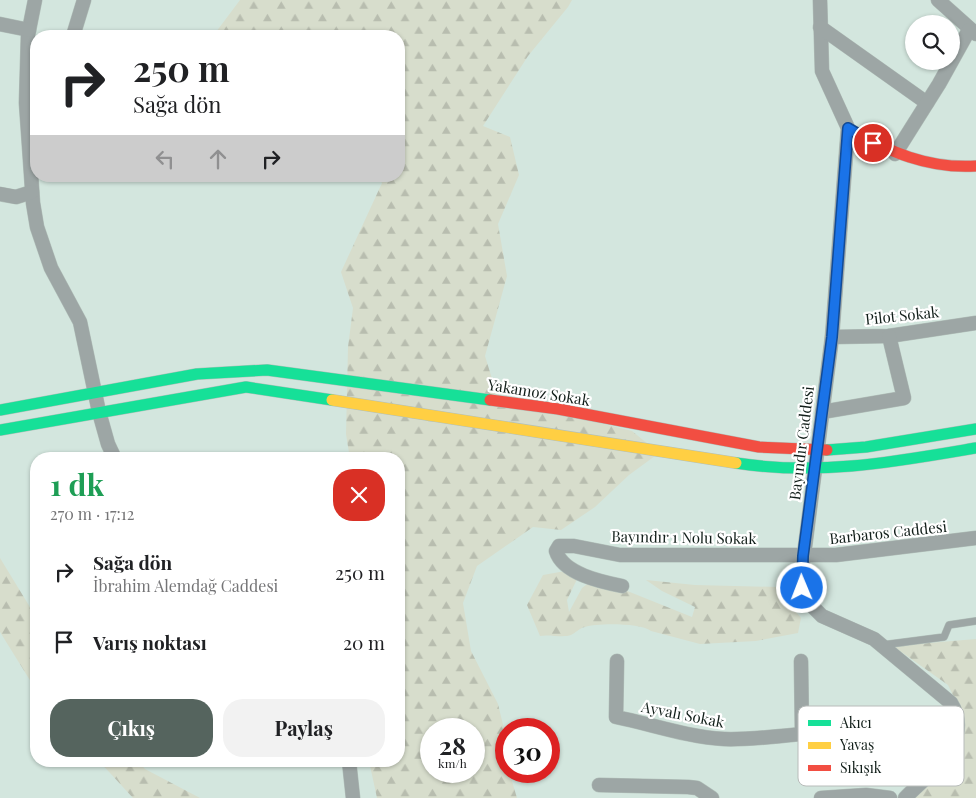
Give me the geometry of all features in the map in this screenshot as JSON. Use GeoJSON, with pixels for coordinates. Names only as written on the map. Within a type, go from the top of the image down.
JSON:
{"type":"FeatureCollection","features":[{"type":"Feature","properties":{"kind":"main road"},"geometry":{"type":"LineString","coordinates":[[848,128],[895,154],[922,163],[952,167],[976,166]]}},
{"type":"Feature","properties":{"kind":"main road","name":"Yakamoz Sokak"},"geometry":{"type":"LineString","coordinates":[[0,410],[198,374],[267,370],[558,409],[760,447],[817,451],[866,448],[976,428]]}},
{"type":"Feature","properties":{"kind":"main road"},"geometry":{"type":"LineString","coordinates":[[0,430],[246,387],[760,467],[815,470],[872,466],[976,448]]}},
{"type":"Feature","properties":{"kind":"street"},"geometry":{"type":"LineString","coordinates":[[30,43],[29,30],[35,0]]}},
{"type":"Feature","properties":{"kind":"street"},"geometry":{"type":"LineString","coordinates":[[75,30],[84,0]]}},
{"type":"Feature","properties":{"kind":"street","name":"Bayındır Caddesi"},"geometry":{"type":"LineString","coordinates":[[820,0],[822,71],[848,128],[832,337],[803,556],[802,588],[809,603],[822,616],[866,634],[953,706]]}},
{"type":"Feature","properties":{"kind":"street"},"geometry":{"type":"LineString","coordinates":[[895,154],[973,32],[938,0]]}},
{"type":"Feature","properties":{"kind":"street"},"geometry":{"type":"LineString","coordinates":[[0,24],[29,30]]}},
{"type":"Feature","properties":{"kind":"street"},"geometry":{"type":"LineString","coordinates":[[820,27],[927,103]]}},
{"type":"Feature","properties":{"kind":"street"},"geometry":{"type":"LineString","coordinates":[[30,81],[26,103],[30,162]]}},
{"type":"Feature","properties":{"kind":"street"},"geometry":{"type":"LineString","coordinates":[[31,182],[38,227],[51,268],[80,322],[99,412],[112,452]]}},
{"type":"Feature","properties":{"kind":"street"},"geometry":{"type":"LineString","coordinates":[[0,194],[16,197],[32,192]]}},
{"type":"Feature","properties":{"kind":"street","name":"Pilot Sokak"},"geometry":{"type":"LineString","coordinates":[[832,337],[889,336],[976,323]]}},
{"type":"Feature","properties":{"kind":"street"},"geometry":{"type":"LineString","coordinates":[[822,412],[904,398],[889,336]]}},
{"type":"Feature","properties":{"kind":"street","name":"Barbaros Caddesi"},"geometry":{"type":"LineString","coordinates":[[803,556],[879,552],[976,538]]}},
{"type":"Feature","properties":{"kind":"street","name":"Bayındır 1 Nolu Sokak"},"geometry":{"type":"LineString","coordinates":[[622,586],[584,575],[561,563],[556,552],[559,546],[563,545],[620,555],[803,556]]}},
{"type":"Feature","properties":{"kind":"street","name":"Ayvalı Sokak"},"geometry":{"type":"LineString","coordinates":[[616,661],[616,717],[722,739],[748,739],[798,733]]}},
{"type":"Feature","properties":{"kind":"street"},"geometry":{"type":"LineString","coordinates":[[802,661],[802,706]]}},
{"type":"Feature","properties":{"kind":"street"},"geometry":{"type":"LineString","coordinates":[[350,767],[353,798]]}},
{"type":"Feature","properties":{"kind":"street"},"geometry":{"type":"LineString","coordinates":[[599,785],[688,786],[697,788],[712,798]]}},
{"type":"Feature","properties":{"kind":"street","name":"Bayındır Caddesi"},"geometry":{"type":"LineString","coordinates":[[905,798],[917,786]]}},
{"type":"Feature","properties":{"kind":"street"},"geometry":{"type":"LineString","coordinates":[[821,798],[866,795],[890,798]]}},
{"type":"Feature","properties":{"kind":"lane"},"geometry":{"type":"LineString","coordinates":[[881,645],[944,637],[949,625],[976,621]]}},
{"type":"Feature","properties":{"kind":"green space"},"geometry":{"type":"Polygon","coordinates":[[[240,0],[572,0],[528,56],[483,126],[510,137],[519,175],[498,224],[507,276],[485,356],[498,398],[632,431],[659,453],[629,475],[595,507],[561,530],[533,527],[477,566],[463,603],[471,651],[498,704],[501,718],[495,718],[495,783],[513,783],[517,798],[377,798],[370,767],[405,767],[405,452],[349,452],[346,434],[348,347],[353,308],[341,272],[381,182],[405,182],[405,30],[218,30],[240,0]]]}},
{"type":"Feature","properties":{"kind":"green space"},"geometry":{"type":"Polygon","coordinates":[[[0,558],[30,607],[30,680],[0,632],[0,558]]]}},
{"type":"Feature","properties":{"kind":"green space"},"geometry":{"type":"Polygon","coordinates":[[[565,571],[579,575],[567,600],[569,612],[582,588],[595,578],[692,617],[695,607],[662,591],[646,580],[695,585],[779,587],[784,597],[801,618],[798,633],[756,641],[700,644],[638,626],[609,624],[579,629],[568,636],[540,636],[527,605],[543,575],[565,571]]]}},
{"type":"Feature","properties":{"kind":"green space"},"geometry":{"type":"Polygon","coordinates":[[[976,639],[976,798],[910,798],[919,786],[964,786],[964,706],[958,706],[948,685],[893,646],[976,639]]]}},
{"type":"Feature","properties":{"kind":"green space"},"geometry":{"type":"Polygon","coordinates":[[[105,767],[143,767],[200,798],[133,798],[105,767]]]}},
{"type":"Feature","properties":{"kind":"traffic: fast"},"geometry":{"type":"LineString","coordinates":[[0,410],[197,374],[267,370],[490,400]]}},
{"type":"Feature","properties":{"kind":"traffic: fast"},"geometry":{"type":"LineString","coordinates":[[0,430],[246,387],[332,400]]}},
{"type":"Feature","properties":{"kind":"traffic: fast"},"geometry":{"type":"LineString","coordinates":[[827,450],[866,447],[976,429]]}},
{"type":"Feature","properties":{"kind":"traffic: fast"},"geometry":{"type":"LineString","coordinates":[[736,463],[767,467],[827,468],[857,466],[976,448]]}},
{"type":"Feature","properties":{"kind":"traffic: slow"},"geometry":{"type":"LineString","coordinates":[[332,400],[736,463]]}},
{"type":"Feature","properties":{"kind":"traffic: jam"},"geometry":{"type":"LineString","coordinates":[[848,128],[894,151],[925,162],[942,165],[976,166]]}},
{"type":"Feature","properties":{"kind":"traffic: jam"},"geometry":{"type":"LineString","coordinates":[[490,400],[558,409],[759,447],[827,450]]}},
{"type":"Feature","properties":{"kind":"route"},"geometry":{"type":"LineString","coordinates":[[802,588],[803,556],[832,337],[848,128],[873,143]]}}]}
